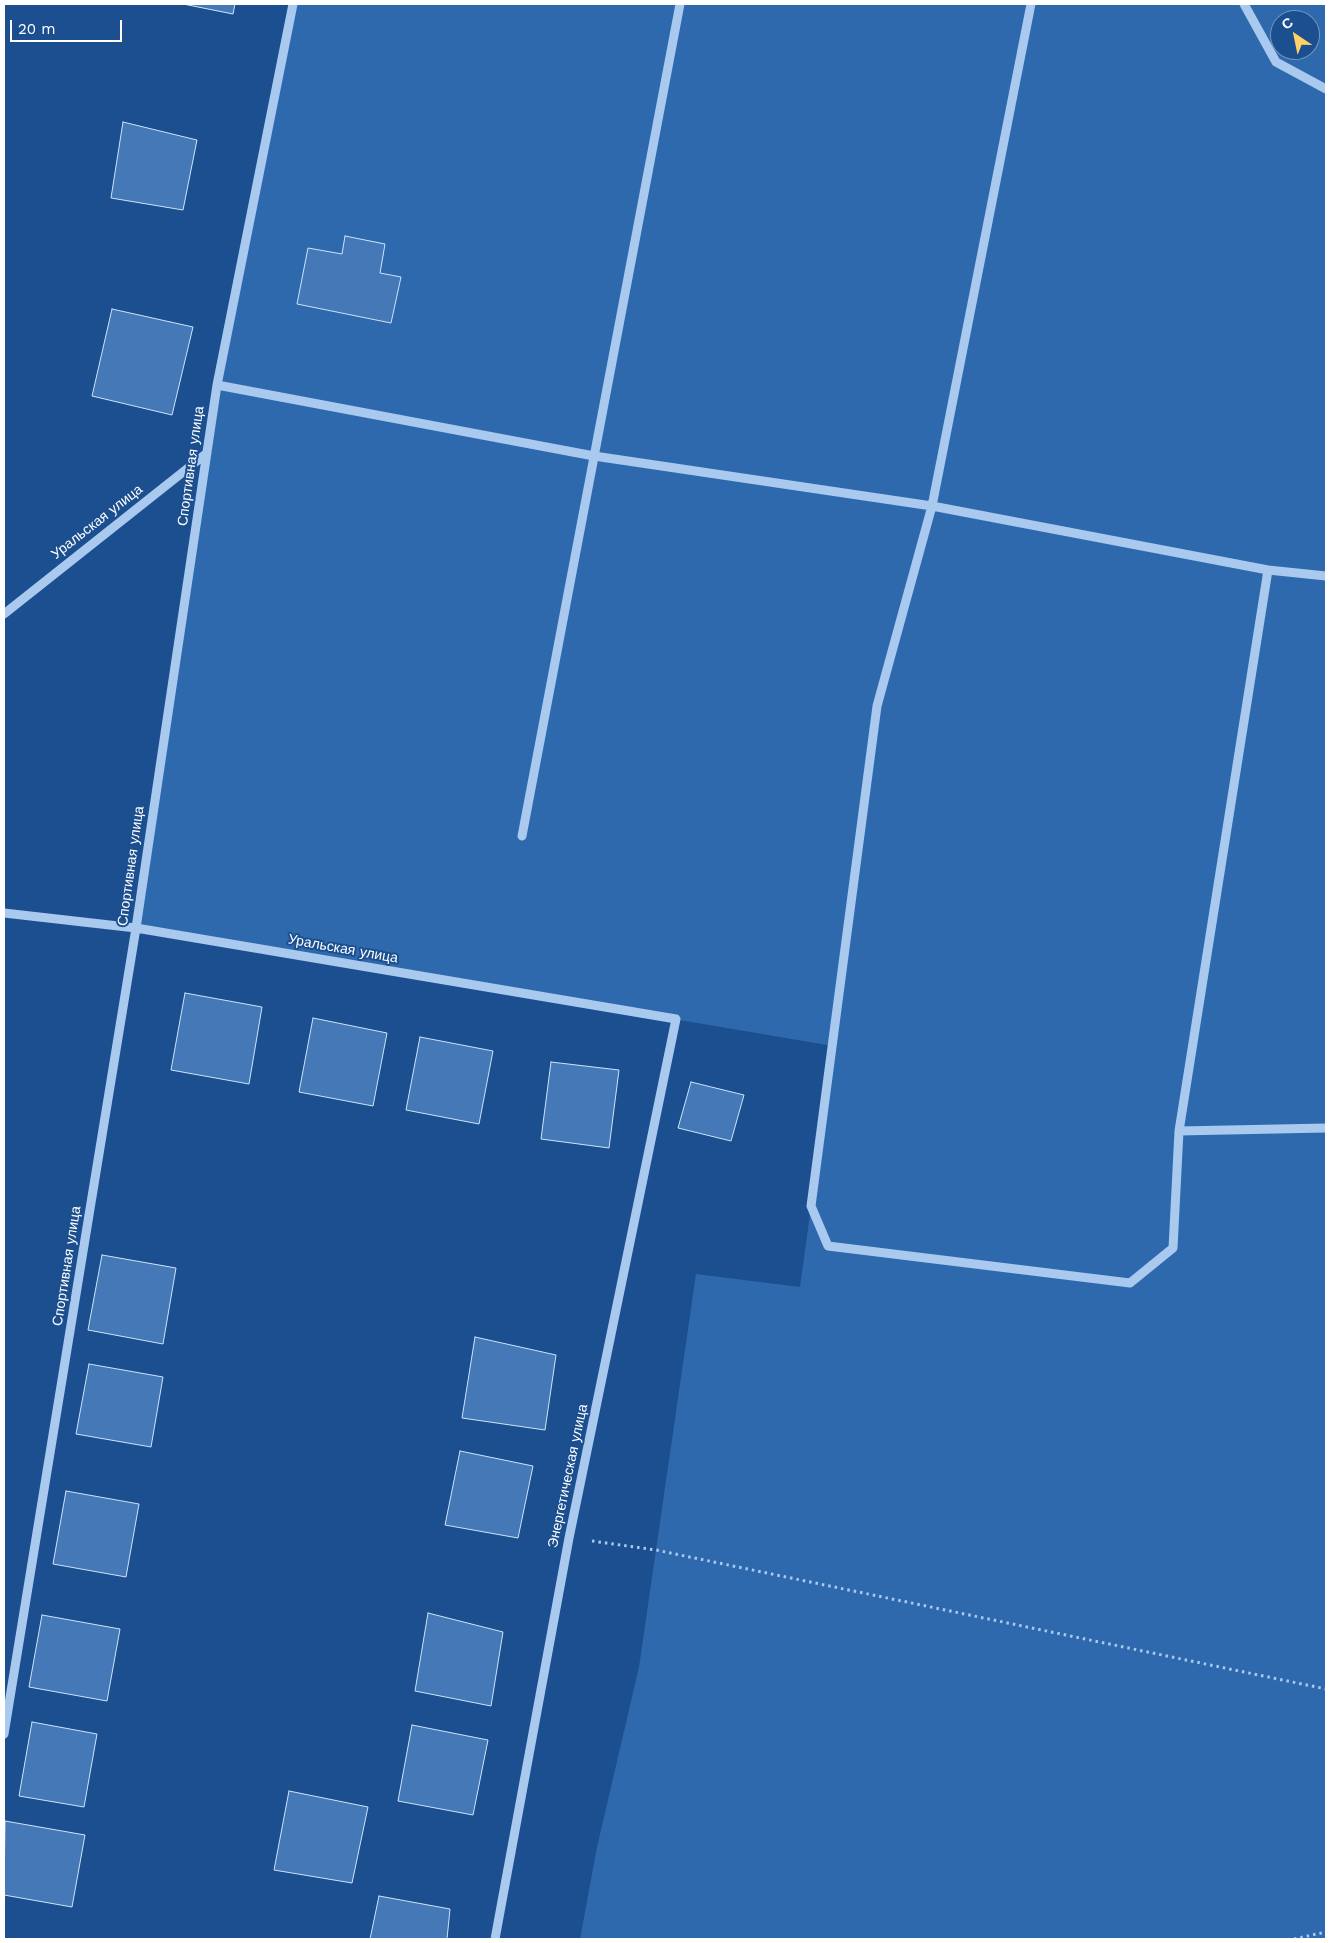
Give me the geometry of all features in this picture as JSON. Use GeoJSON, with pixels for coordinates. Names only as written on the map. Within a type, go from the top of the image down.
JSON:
{"type":"FeatureCollection","features":[{"type":"Feature","properties":{"kind":"street","name":"Спортивная улица"},"geometry":{"type":"LineString","coordinates":[[4,1734],[136,928],[217,385],[293,4]]}},
{"type":"Feature","properties":{"kind":"street"},"geometry":{"type":"LineString","coordinates":[[522,836],[680,4]]}},
{"type":"Feature","properties":{"kind":"street"},"geometry":{"type":"LineString","coordinates":[[1031,4],[932,506],[877,706],[811,1206],[828,1246],[1130,1283],[1174,1248],[1179,1131],[1268,570]]}},
{"type":"Feature","properties":{"kind":"street"},"geometry":{"type":"LineString","coordinates":[[1244,4],[1276,62],[1326,89]]}},
{"type":"Feature","properties":{"kind":"street"},"geometry":{"type":"LineString","coordinates":[[217,385],[594,456],[932,506],[1268,570],[1326,576]]}},
{"type":"Feature","properties":{"kind":"street","name":"Уральская улица"},"geometry":{"type":"LineString","coordinates":[[4,614],[207,453]]}},
{"type":"Feature","properties":{"kind":"street","name":"Уральская улица"},"geometry":{"type":"LineString","coordinates":[[4,913],[136,928],[676,1019]]}},
{"type":"Feature","properties":{"kind":"street","name":"Энергетическая улица"},"geometry":{"type":"LineString","coordinates":[[495,1939],[569,1538],[676,1019]]}},
{"type":"Feature","properties":{"kind":"street"},"geometry":{"type":"LineString","coordinates":[[1179,1131],[1326,1128]]}},
{"type":"Feature","properties":{"kind":"path"},"geometry":{"type":"LineString","coordinates":[[569,1538],[656,1550],[1326,1689]]}},
{"type":"Feature","properties":{"kind":"path"},"geometry":{"type":"LineString","coordinates":[[1294,1939],[1326,1932]]}},
{"type":"Feature","properties":{"kind":"shaded area"},"geometry":{"type":"Polygon","coordinates":[[[293,4],[1326,4],[1326,1939],[580,1939],[597,1847],[639,1667],[696,1274],[800,1287],[833,1046],[136,928],[217,385],[293,4]]]}},
{"type":"Feature","properties":{"kind":"building"},"geometry":{"type":"Polygon","coordinates":[[[183,4],[235,4],[233,14],[183,4]]]}},
{"type":"Feature","properties":{"kind":"building"},"geometry":{"type":"Polygon","coordinates":[[[123,122],[197,140],[183,210],[111,198],[123,122]]]}},
{"type":"Feature","properties":{"kind":"building"},"geometry":{"type":"Polygon","coordinates":[[[345,236],[385,244],[380,273],[401,277],[391,323],[297,304],[308,248],[342,254],[345,236]]]}},
{"type":"Feature","properties":{"kind":"building"},"geometry":{"type":"Polygon","coordinates":[[[112,309],[193,327],[172,415],[92,396],[112,309]]]}},
{"type":"Feature","properties":{"kind":"building"},"geometry":{"type":"Polygon","coordinates":[[[185,993],[262,1007],[249,1084],[171,1070],[185,993]]]}},
{"type":"Feature","properties":{"kind":"building"},"geometry":{"type":"Polygon","coordinates":[[[313,1018],[387,1033],[373,1106],[299,1092],[313,1018]]]}},
{"type":"Feature","properties":{"kind":"building"},"geometry":{"type":"Polygon","coordinates":[[[420,1037],[493,1051],[479,1124],[406,1110],[420,1037]]]}},
{"type":"Feature","properties":{"kind":"building"},"geometry":{"type":"Polygon","coordinates":[[[551,1062],[619,1070],[609,1148],[541,1139],[551,1062]]]}},
{"type":"Feature","properties":{"kind":"building"},"geometry":{"type":"Polygon","coordinates":[[[691,1082],[744,1095],[731,1141],[678,1128],[691,1082]]]}},
{"type":"Feature","properties":{"kind":"building"},"geometry":{"type":"Polygon","coordinates":[[[102,1255],[176,1268],[163,1344],[88,1330],[102,1255]]]}},
{"type":"Feature","properties":{"kind":"building"},"geometry":{"type":"Polygon","coordinates":[[[475,1337],[556,1355],[545,1430],[462,1418],[475,1337]]]}},
{"type":"Feature","properties":{"kind":"building"},"geometry":{"type":"Polygon","coordinates":[[[89,1364],[163,1377],[151,1447],[76,1434],[89,1364]]]}},
{"type":"Feature","properties":{"kind":"building"},"geometry":{"type":"Polygon","coordinates":[[[460,1451],[533,1466],[518,1538],[445,1525],[460,1451]]]}},
{"type":"Feature","properties":{"kind":"building"},"geometry":{"type":"Polygon","coordinates":[[[66,1491],[139,1504],[126,1577],[53,1564],[66,1491]]]}},
{"type":"Feature","properties":{"kind":"building"},"geometry":{"type":"Polygon","coordinates":[[[428,1613],[503,1632],[491,1706],[415,1691],[428,1613]]]}},
{"type":"Feature","properties":{"kind":"building"},"geometry":{"type":"Polygon","coordinates":[[[42,1615],[120,1629],[107,1701],[29,1687],[42,1615]]]}},
{"type":"Feature","properties":{"kind":"building"},"geometry":{"type":"Polygon","coordinates":[[[32,1722],[97,1734],[84,1807],[19,1796],[32,1722]]]}},
{"type":"Feature","properties":{"kind":"building"},"geometry":{"type":"Polygon","coordinates":[[[412,1725],[488,1740],[473,1815],[398,1801],[412,1725]]]}},
{"type":"Feature","properties":{"kind":"building"},"geometry":{"type":"Polygon","coordinates":[[[289,1791],[368,1807],[352,1883],[274,1870],[289,1791]]]}},
{"type":"Feature","properties":{"kind":"building"},"geometry":{"type":"Polygon","coordinates":[[[5,1821],[85,1835],[72,1907],[4,1895],[5,1821]]]}},
{"type":"Feature","properties":{"kind":"building"},"geometry":{"type":"Polygon","coordinates":[[[379,1896],[450,1909],[447,1939],[370,1939],[379,1896]]]}}]}
